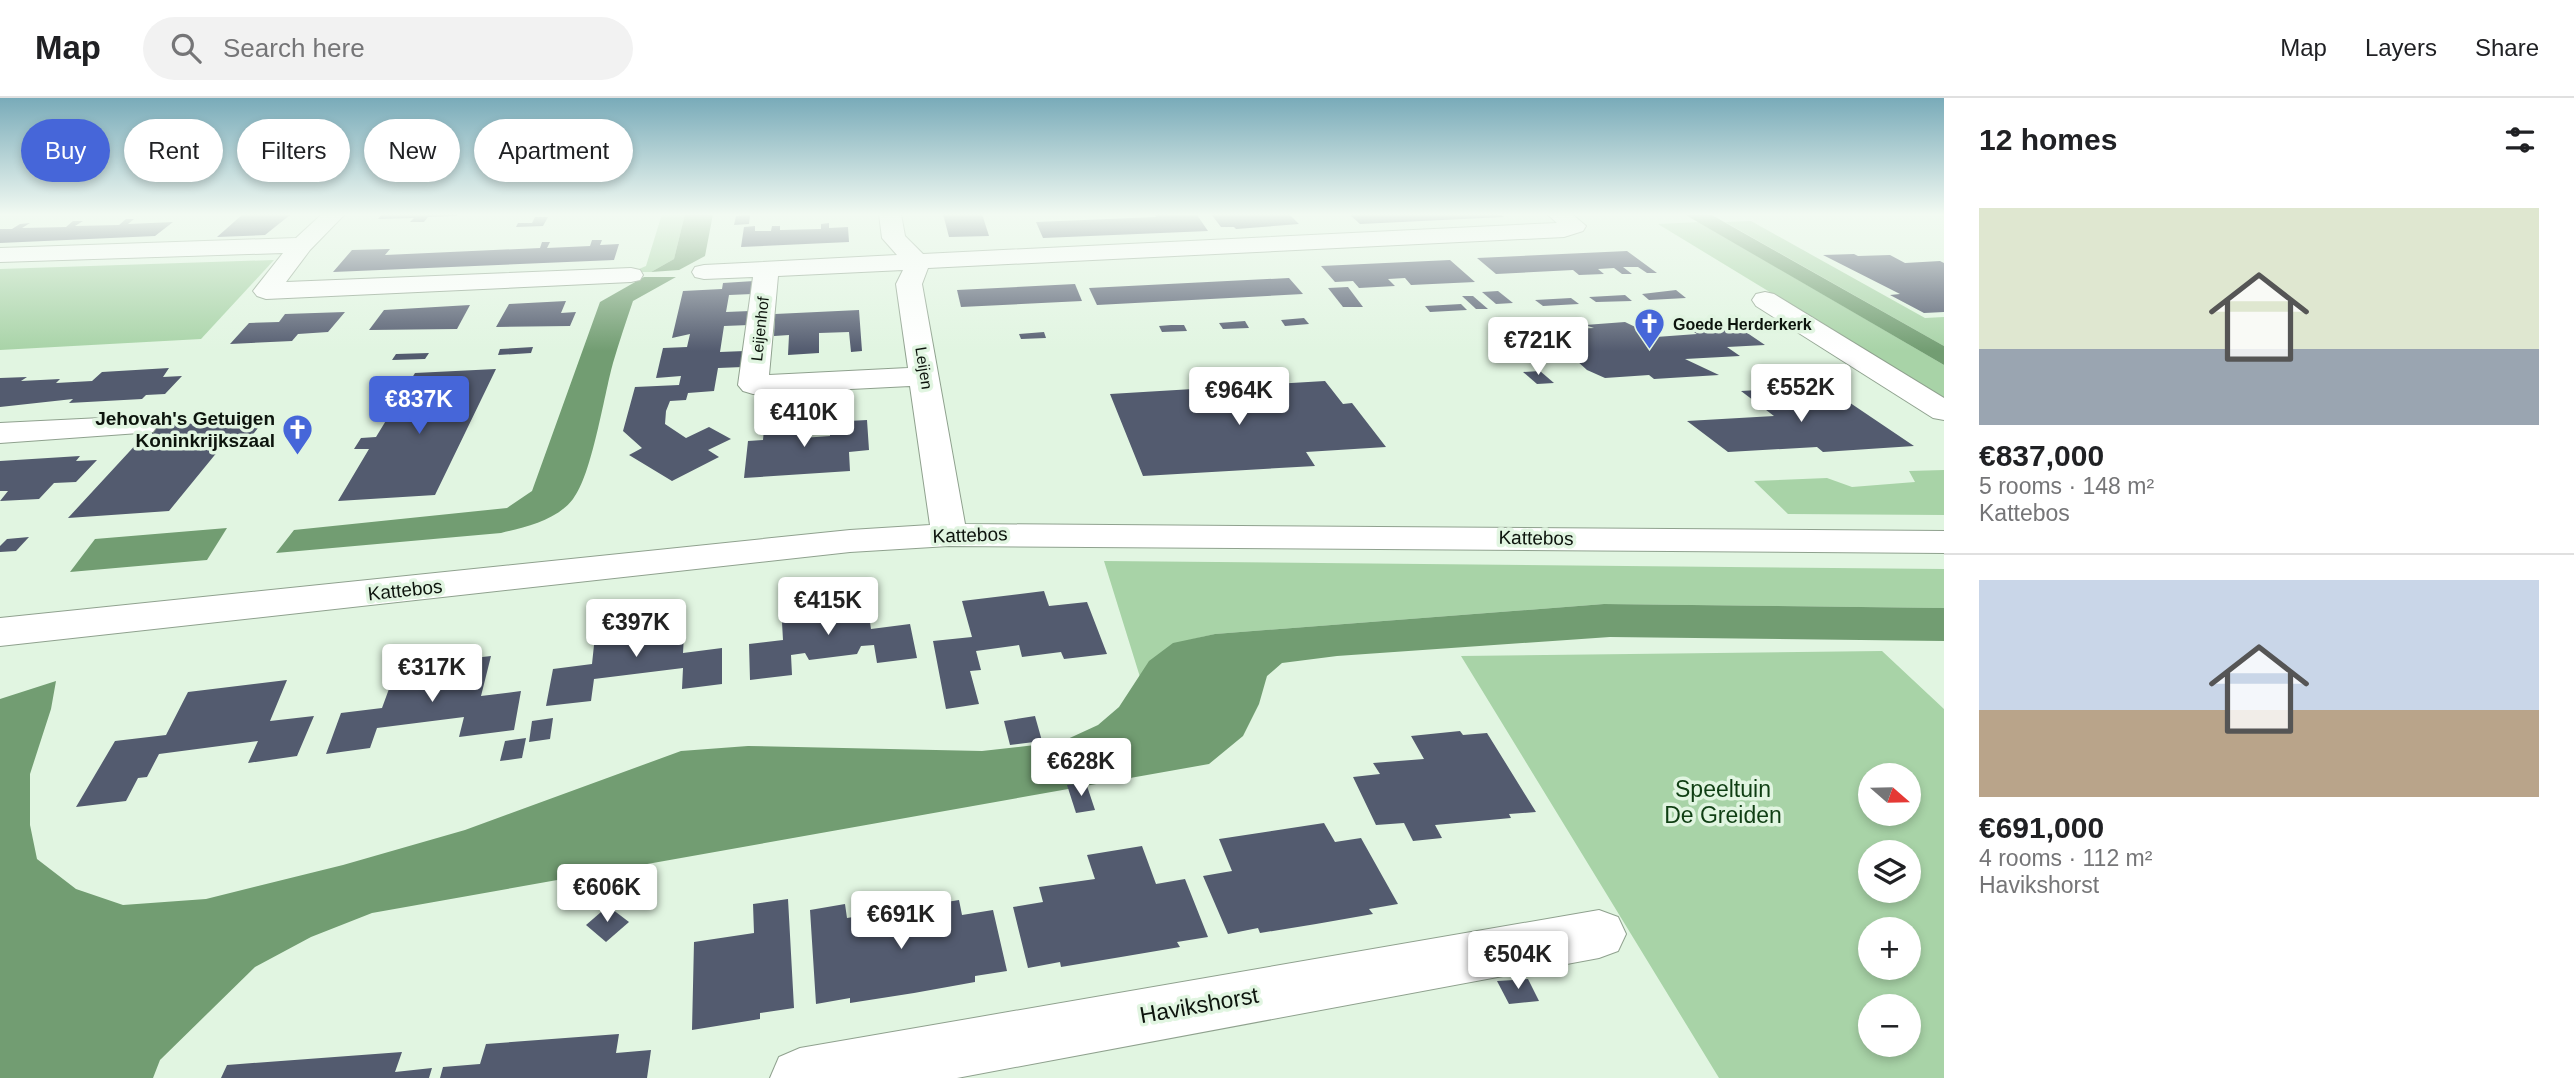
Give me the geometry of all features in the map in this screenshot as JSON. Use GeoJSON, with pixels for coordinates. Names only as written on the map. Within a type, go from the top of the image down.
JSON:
{"type":"FeatureCollection","features":[{"type":"Feature","properties":{"kind":"street"},"geometry":{"type":"LineString","coordinates":[[291,260],[266,291],[631,275]]}},
{"type":"Feature","properties":{"kind":"street"},"geometry":{"type":"LineString","coordinates":[[915,260],[918,263]]}},
{"type":"Feature","properties":{"kind":"street"},"geometry":{"type":"LineString","coordinates":[[704,272],[978,260]]}},
{"type":"Feature","properties":{"kind":"street","name":"Leijen"},"geometry":{"type":"LineString","coordinates":[[918,263],[909,284],[949,535]]}},
{"type":"Feature","properties":{"kind":"street","name":"Leijenhof"},"geometry":{"type":"LineString","coordinates":[[766,268],[753,385],[925,376]]}},
{"type":"Feature","properties":{"kind":"street"},"geometry":{"type":"LineString","coordinates":[[1765,300],[1944,411]]}},
{"type":"Feature","properties":{"kind":"street"},"geometry":{"type":"LineString","coordinates":[[0,433],[142,425]]}},
{"type":"Feature","properties":{"kind":"street","name":"Kattebos"},"geometry":{"type":"LineString","coordinates":[[0,632],[850,541],[949,535],[1944,542]]}},
{"type":"Feature","properties":{"kind":"street","name":"Havikshorst"},"geometry":{"type":"LineString","coordinates":[[800,1078],[1599,934]]}},
{"type":"Feature","properties":{"kind":"green space"},"geometry":{"type":"Polygon","coordinates":[[[274,260],[201,339],[0,350],[0,269],[274,260]]]}},
{"type":"Feature","properties":{"kind":"green space"},"geometry":{"type":"Polygon","coordinates":[[[648,260],[673,260],[651,272],[632,272],[646,266],[648,260]]]}},
{"type":"Feature","properties":{"kind":"green space"},"geometry":{"type":"Polygon","coordinates":[[[1717,260],[1764,260],[1944,365],[1944,398],[1717,260]]]}},
{"type":"Feature","properties":{"kind":"green space"},"geometry":{"type":"Polygon","coordinates":[[[1792,260],[1820,260],[1925,318],[1944,317],[1944,346],[1792,260]]]}},
{"type":"Feature","properties":{"kind":"green space"},"geometry":{"type":"Polygon","coordinates":[[[1944,470],[1944,515],[1788,514],[1754,481],[1827,478],[1852,487],[1915,482],[1909,471],[1944,470]]]}},
{"type":"Feature","properties":{"kind":"green space"},"geometry":{"type":"Polygon","coordinates":[[[1104,561],[1944,569],[1944,608],[1604,604],[1215,634],[1163,651],[1140,677],[1104,561]]]}},
{"type":"Feature","properties":{"kind":"green space","name":"Speeltuin De Greiden"},"geometry":{"type":"Polygon","coordinates":[[[1882,651],[1944,709],[1944,1078],[1719,1078],[1461,656],[1882,651]]]}},
{"type":"Feature","properties":{"kind":"shaded area"},"geometry":{"type":"Polygon","coordinates":[[[673,260],[698,260],[679,270],[651,272],[673,260]]]}},
{"type":"Feature","properties":{"kind":"shaded area"},"geometry":{"type":"Polygon","coordinates":[[[1763,260],[1791,260],[1944,346],[1944,365],[1763,260]]]}},
{"type":"Feature","properties":{"kind":"shaded area"},"geometry":{"type":"Polygon","coordinates":[[[644,277],[676,277],[633,301],[613,363],[586,472],[573,499],[559,512],[540,522],[501,533],[276,553],[294,530],[507,508],[532,491],[600,302],[644,277]]]}},
{"type":"Feature","properties":{"kind":"shaded area"},"geometry":{"type":"Polygon","coordinates":[[[227,528],[207,560],[70,572],[95,539],[227,528]]]}},
{"type":"Feature","properties":{"kind":"shaded area"},"geometry":{"type":"Polygon","coordinates":[[[1604,604],[1944,608],[1944,641],[1610,637],[1337,656],[1282,663],[1267,676],[1259,704],[1243,736],[1209,764],[372,913],[311,937],[255,967],[160,1060],[153,1078],[0,1078],[0,699],[56,681],[51,709],[30,774],[30,825],[37,859],[76,889],[123,905],[206,899],[343,865],[465,830],[681,751],[748,746],[982,751],[1061,742],[1098,725],[1119,707],[1149,661],[1173,643],[1215,634],[1604,604]]]}},
{"type":"Feature","properties":{"kind":"building"},"geometry":{"type":"Polygon","coordinates":[[[344,260],[614,260],[614,260],[333,272],[344,260]]]}},
{"type":"Feature","properties":{"kind":"building"},"geometry":{"type":"Polygon","coordinates":[[[1450,260],[1475,282],[1411,285],[1405,278],[1388,279],[1395,286],[1359,288],[1353,281],[1335,282],[1321,266],[1450,260]]]}},
{"type":"Feature","properties":{"kind":"building"},"geometry":{"type":"Polygon","coordinates":[[[1479,260],[1639,260],[1657,273],[1647,273],[1638,267],[1623,267],[1632,274],[1622,274],[1614,268],[1598,269],[1604,274],[1579,275],[1573,270],[1496,274],[1479,260]]]}},
{"type":"Feature","properties":{"kind":"building"},"geometry":{"type":"Polygon","coordinates":[[[1832,260],[1944,263],[1944,312],[1924,313],[1890,295],[1900,294],[1832,260]]]}},
{"type":"Feature","properties":{"kind":"building"},"geometry":{"type":"Polygon","coordinates":[[[1289,278],[1303,294],[1097,305],[1089,288],[1289,278]]]}},
{"type":"Feature","properties":{"kind":"building"},"geometry":{"type":"Polygon","coordinates":[[[754,281],[752,294],[729,295],[726,312],[750,311],[749,325],[724,326],[720,352],[745,351],[743,367],[718,368],[714,391],[688,393],[686,400],[670,401],[666,411],[665,424],[686,438],[709,427],[731,439],[708,450],[719,457],[672,481],[629,455],[642,448],[623,431],[635,387],[679,385],[681,376],[656,378],[663,348],[687,347],[690,334],[672,338],[683,291],[722,289],[723,283],[754,281]]]}},
{"type":"Feature","properties":{"kind":"building"},"geometry":{"type":"Polygon","coordinates":[[[1075,284],[1082,301],[961,307],[957,290],[1075,284]]]}},
{"type":"Feature","properties":{"kind":"building"},"geometry":{"type":"Polygon","coordinates":[[[1348,287],[1363,307],[1343,307],[1328,288],[1348,287]]]}},
{"type":"Feature","properties":{"kind":"building"},"geometry":{"type":"Polygon","coordinates":[[[1676,290],[1686,298],[1649,300],[1642,294],[1676,290]]]}},
{"type":"Feature","properties":{"kind":"building"},"geometry":{"type":"Polygon","coordinates":[[[1498,291],[1513,303],[1496,304],[1482,292],[1498,291]]]}},
{"type":"Feature","properties":{"kind":"building"},"geometry":{"type":"Polygon","coordinates":[[[1625,295],[1632,301],[1596,302],[1589,297],[1625,295]]]}},
{"type":"Feature","properties":{"kind":"building"},"geometry":{"type":"Polygon","coordinates":[[[1462,296],[1473,296],[1488,309],[1476,309],[1462,296]]]}},
{"type":"Feature","properties":{"kind":"building"},"geometry":{"type":"Polygon","coordinates":[[[1571,298],[1579,304],[1543,306],[1535,300],[1571,298]]]}},
{"type":"Feature","properties":{"kind":"building"},"geometry":{"type":"Polygon","coordinates":[[[566,301],[561,313],[576,312],[570,326],[496,327],[509,304],[566,301]]]}},
{"type":"Feature","properties":{"kind":"building"},"geometry":{"type":"Polygon","coordinates":[[[1461,304],[1467,310],[1430,312],[1425,306],[1461,304]]]}},
{"type":"Feature","properties":{"kind":"building"},"geometry":{"type":"Polygon","coordinates":[[[470,305],[457,329],[369,330],[384,310],[470,305]]]}},
{"type":"Feature","properties":{"kind":"building"},"geometry":{"type":"Polygon","coordinates":[[[859,310],[862,351],[851,352],[849,332],[819,333],[819,353],[788,355],[789,335],[774,336],[775,314],[859,310]]]}},
{"type":"Feature","properties":{"kind":"building"},"geometry":{"type":"Polygon","coordinates":[[[345,312],[328,332],[298,334],[292,341],[230,344],[249,323],[279,322],[285,314],[345,312]]]}},
{"type":"Feature","properties":{"kind":"building"},"geometry":{"type":"Polygon","coordinates":[[[1304,318],[1309,324],[1285,326],[1281,320],[1304,318]]]}},
{"type":"Feature","properties":{"kind":"building"},"geometry":{"type":"Polygon","coordinates":[[[1245,321],[1249,328],[1223,329],[1219,323],[1245,321]]]}},
{"type":"Feature","properties":{"kind":"building","name":"Goede Herderkerk"},"geometry":{"type":"Polygon","coordinates":[[[1625,322],[1656,337],[1697,334],[1689,329],[1737,326],[1765,345],[1727,347],[1740,356],[1685,359],[1719,375],[1654,379],[1649,375],[1605,378],[1587,370],[1554,340],[1551,330],[1594,328],[1585,325],[1625,322]]]}},
{"type":"Feature","properties":{"kind":"building"},"geometry":{"type":"Polygon","coordinates":[[[1184,325],[1187,331],[1162,332],[1159,326],[1184,325]]]}},
{"type":"Feature","properties":{"kind":"building"},"geometry":{"type":"Polygon","coordinates":[[[1044,332],[1046,338],[1021,339],[1019,334],[1044,332]]]}},
{"type":"Feature","properties":{"kind":"building"},"geometry":{"type":"Polygon","coordinates":[[[533,347],[531,353],[498,355],[500,349],[533,347]]]}},
{"type":"Feature","properties":{"kind":"building"},"geometry":{"type":"Polygon","coordinates":[[[429,353],[425,359],[392,360],[396,354],[429,353]]]}},
{"type":"Feature","properties":{"kind":"building"},"geometry":{"type":"Polygon","coordinates":[[[169,368],[163,377],[182,376],[165,394],[146,395],[142,399],[69,403],[73,399],[0,407],[0,378],[27,377],[21,381],[60,379],[56,383],[92,381],[102,372],[169,368]]]}},
{"type":"Feature","properties":{"kind":"building"},"geometry":{"type":"Polygon","coordinates":[[[496,369],[435,495],[338,501],[369,449],[354,449],[361,438],[376,437],[415,373],[496,369]]]}},
{"type":"Feature","properties":{"kind":"building"},"geometry":{"type":"Polygon","coordinates":[[[1540,371],[1554,383],[1537,384],[1523,372],[1540,371]]]}},
{"type":"Feature","properties":{"kind":"building"},"geometry":{"type":"Polygon","coordinates":[[[1325,381],[1343,404],[1352,403],[1386,447],[1306,452],[1315,466],[1143,476],[1110,394],[1325,381]]]}},
{"type":"Feature","properties":{"kind":"building"},"geometry":{"type":"Polygon","coordinates":[[[1825,386],[1914,446],[1823,452],[1817,447],[1728,452],[1687,421],[1774,416],[1741,391],[1825,386]]]}},
{"type":"Feature","properties":{"kind":"building"},"geometry":{"type":"Polygon","coordinates":[[[802,416],[802,438],[830,436],[830,422],[867,420],[869,450],[849,452],[850,471],[744,478],[748,441],[763,440],[765,418],[802,416]]]}},
{"type":"Feature","properties":{"kind":"building"},"geometry":{"type":"Polygon","coordinates":[[[265,419],[250,438],[227,440],[169,511],[68,518],[153,426],[265,419]]]}},
{"type":"Feature","properties":{"kind":"building"},"geometry":{"type":"Polygon","coordinates":[[[80,456],[76,461],[97,460],[76,482],[54,483],[39,499],[0,501],[8,491],[0,491],[0,461],[80,456]]]}},
{"type":"Feature","properties":{"kind":"building"},"geometry":{"type":"Polygon","coordinates":[[[29,537],[16,551],[0,552],[0,546],[7,539],[29,537]]]}},
{"type":"Feature","properties":{"kind":"building"},"geometry":{"type":"Polygon","coordinates":[[[1044,591],[1049,606],[1087,602],[1107,654],[1064,659],[1061,652],[1022,657],[1019,645],[976,651],[981,670],[970,671],[979,704],[946,709],[933,641],[972,637],[962,601],[1044,591]]]}},
{"type":"Feature","properties":{"kind":"building"},"geometry":{"type":"Polygon","coordinates":[[[866,595],[871,629],[910,624],[917,658],[877,663],[874,645],[861,646],[857,654],[809,660],[805,653],[791,655],[792,675],[750,680],[749,644],[783,640],[781,605],[866,595]]]}},
{"type":"Feature","properties":{"kind":"building"},"geometry":{"type":"Polygon","coordinates":[[[685,616],[683,653],[722,648],[722,684],[682,689],[683,668],[594,679],[591,701],[546,706],[553,669],[592,664],[596,626],[685,616]]]}},
{"type":"Feature","properties":{"kind":"building"},"geometry":{"type":"Polygon","coordinates":[[[491,656],[481,696],[521,691],[514,730],[459,737],[464,717],[377,728],[370,748],[326,754],[341,713],[382,708],[397,667],[491,656]]]}},
{"type":"Feature","properties":{"kind":"building"},"geometry":{"type":"Polygon","coordinates":[[[287,680],[270,721],[314,716],[297,756],[248,763],[258,741],[159,754],[147,777],[138,778],[126,801],[76,807],[115,741],[166,735],[188,692],[287,680]]]}},
{"type":"Feature","properties":{"kind":"building"},"geometry":{"type":"Polygon","coordinates":[[[1035,716],[1042,741],[1010,745],[1004,721],[1035,716]]]}},
{"type":"Feature","properties":{"kind":"building"},"geometry":{"type":"Polygon","coordinates":[[[553,718],[550,739],[529,742],[532,721],[553,718]]]}},
{"type":"Feature","properties":{"kind":"building"},"geometry":{"type":"Polygon","coordinates":[[[1460,731],[1463,735],[1487,733],[1536,812],[1509,814],[1511,818],[1435,825],[1442,838],[1413,841],[1404,823],[1376,825],[1353,777],[1380,774],[1373,763],[1424,759],[1411,736],[1460,731]]]}},
{"type":"Feature","properties":{"kind":"building"},"geometry":{"type":"Polygon","coordinates":[[[526,738],[522,758],[500,761],[505,741],[526,738]]]}},
{"type":"Feature","properties":{"kind":"building"},"geometry":{"type":"Polygon","coordinates":[[[1086,783],[1095,810],[1076,813],[1067,785],[1086,783]]]}},
{"type":"Feature","properties":{"kind":"building"},"geometry":{"type":"Polygon","coordinates":[[[1324,823],[1335,842],[1361,838],[1398,904],[1369,909],[1373,914],[1260,933],[1258,928],[1228,934],[1203,876],[1232,871],[1219,839],[1324,823]]]}},
{"type":"Feature","properties":{"kind":"building"},"geometry":{"type":"Polygon","coordinates":[[[1142,846],[1156,884],[1185,879],[1208,937],[1177,942],[1180,947],[1061,967],[1060,962],[1028,968],[1013,907],[1043,902],[1039,887],[1095,879],[1087,855],[1142,846]]]}},
{"type":"Feature","properties":{"kind":"building"},"geometry":{"type":"Polygon","coordinates":[[[788,899],[794,1008],[760,1013],[760,1019],[692,1030],[694,942],[754,933],[753,904],[788,899]]]}},
{"type":"Feature","properties":{"kind":"building"},"geometry":{"type":"Polygon","coordinates":[[[959,900],[962,915],[993,910],[1007,971],[975,976],[975,982],[914,993],[850,1003],[850,998],[816,1004],[810,910],[845,904],[847,918],[959,900]]]}},
{"type":"Feature","properties":{"kind":"building"},"geometry":{"type":"Polygon","coordinates":[[[608,906],[629,922],[606,942],[586,925],[608,906]]]}},
{"type":"Feature","properties":{"kind":"building"},"geometry":{"type":"Polygon","coordinates":[[[1528,979],[1539,1001],[1509,1004],[1497,981],[1528,979]]]}},
{"type":"Feature","properties":{"kind":"building"},"geometry":{"type":"Polygon","coordinates":[[[619,1034],[616,1053],[651,1050],[647,1078],[440,1078],[443,1067],[480,1064],[486,1044],[619,1034]]]}},
{"type":"Feature","properties":{"kind":"building"},"geometry":{"type":"Polygon","coordinates":[[[402,1052],[395,1072],[432,1068],[429,1078],[221,1078],[227,1065],[402,1052]]]}},
{"type":"Feature","properties":{"kind":"place","name":"Goede Herderkerk"},"geometry":{"type":"Point","coordinates":[1650,351]}},
{"type":"Feature","properties":{"kind":"place","name":"Jehovah's Getuigen Koninkrijkszaal"},"geometry":{"type":"Point","coordinates":[298,456]}}]}
